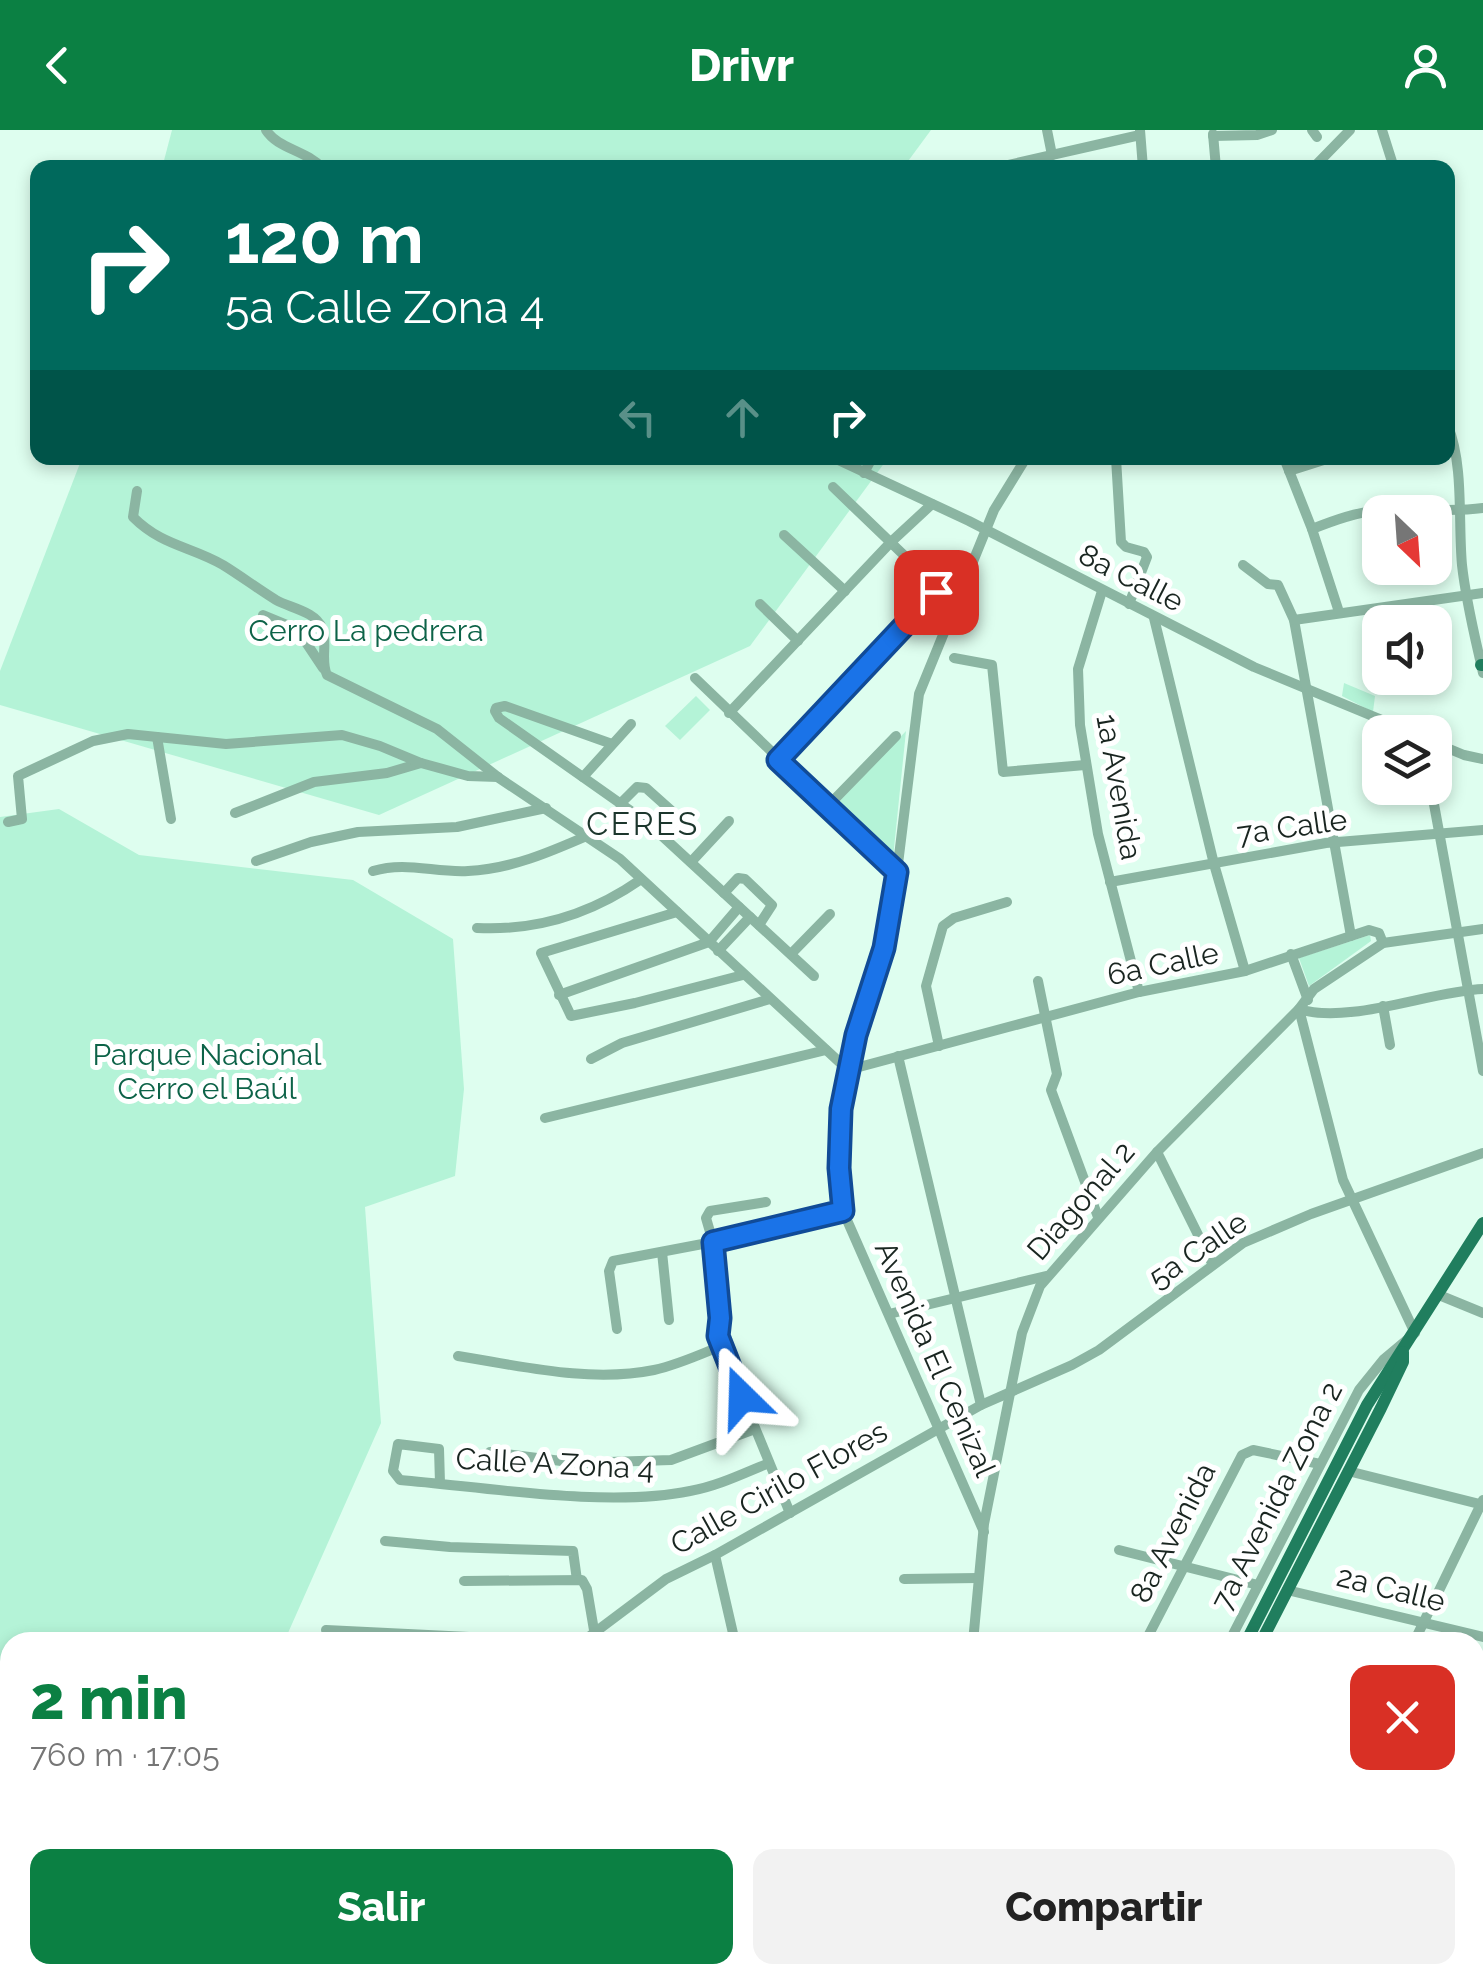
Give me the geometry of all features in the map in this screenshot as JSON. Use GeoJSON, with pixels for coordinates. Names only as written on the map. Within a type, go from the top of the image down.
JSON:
{"type":"FeatureCollection","features":[{"type":"Feature","properties":{"kind":"main road"},"geometry":{"type":"LineString","coordinates":[[1251,1632],[1367,1406],[1483,1223]]}},
{"type":"Feature","properties":{"kind":"main road"},"geometry":{"type":"LineString","coordinates":[[1266,1632],[1403,1362],[1403,1352]]}},
{"type":"Feature","properties":{"kind":"street"},"geometry":{"type":"LineString","coordinates":[[266,130],[273,141],[315,160]]}},
{"type":"Feature","properties":{"kind":"street"},"geometry":{"type":"LineString","coordinates":[[1047,130],[1052,154]]}},
{"type":"Feature","properties":{"kind":"street"},"geometry":{"type":"LineString","coordinates":[[1215,160],[1210,132],[1257,135],[1272,130]]}},
{"type":"Feature","properties":{"kind":"street"},"geometry":{"type":"LineString","coordinates":[[1322,160],[1350,130]]}},
{"type":"Feature","properties":{"kind":"street"},"geometry":{"type":"LineString","coordinates":[[1382,130],[1391,160]]}},
{"type":"Feature","properties":{"kind":"street"},"geometry":{"type":"LineString","coordinates":[[1028,160],[1140,132],[1142,160]]}},
{"type":"Feature","properties":{"kind":"street"},"geometry":{"type":"LineString","coordinates":[[1455,446],[1466,596],[1482,668]]}},
{"type":"Feature","properties":{"kind":"street","name":"8a Calle"},"geometry":{"type":"LineString","coordinates":[[848,465],[1154,618],[1370,715]]}},
{"type":"Feature","properties":{"kind":"street"},"geometry":{"type":"LineString","coordinates":[[864,473],[868,465]]}},
{"type":"Feature","properties":{"kind":"street","name":"Avenida El Cenizal"},"geometry":{"type":"LineString","coordinates":[[984,1532],[843,1211],[839,1168],[841,1109],[848,1070],[884,948],[919,694],[985,532],[1021,465]]}},
{"type":"Feature","properties":{"kind":"street"},"geometry":{"type":"LineString","coordinates":[[1116,465],[1121,542],[1144,552],[1147,558],[1129,604]]}},
{"type":"Feature","properties":{"kind":"street"},"geometry":{"type":"LineString","coordinates":[[1287,465],[1339,612]]}},
{"type":"Feature","properties":{"kind":"street"},"geometry":{"type":"LineString","coordinates":[[1290,471],[1308,465]]}},
{"type":"Feature","properties":{"kind":"street"},"geometry":{"type":"LineString","coordinates":[[778,760],[937,589],[833,487]]}},
{"type":"Feature","properties":{"kind":"street"},"geometry":{"type":"LineString","coordinates":[[137,491],[133,517],[143,527],[167,544],[221,564],[281,602],[306,612],[323,631],[324,669]]}},
{"type":"Feature","properties":{"kind":"street"},"geometry":{"type":"LineString","coordinates":[[729,714],[891,542],[932,504]]}},
{"type":"Feature","properties":{"kind":"street"},"geometry":{"type":"LineString","coordinates":[[1312,529],[1380,510],[1459,512],[1483,508]]}},
{"type":"Feature","properties":{"kind":"street"},"geometry":{"type":"LineString","coordinates":[[784,535],[845,591]]}},
{"type":"Feature","properties":{"kind":"street"},"geometry":{"type":"LineString","coordinates":[[1243,565],[1268,584],[1278,584],[1294,620],[1352,936]]}},
{"type":"Feature","properties":{"kind":"street","name":"1a Avenida"},"geometry":{"type":"LineString","coordinates":[[1102,591],[1078,669],[1084,765],[1140,992]]}},
{"type":"Feature","properties":{"kind":"street"},"geometry":{"type":"LineString","coordinates":[[1294,620],[1483,593]]}},
{"type":"Feature","properties":{"kind":"street"},"geometry":{"type":"LineString","coordinates":[[760,604],[798,641]]}},
{"type":"Feature","properties":{"kind":"street"},"geometry":{"type":"LineString","coordinates":[[263,615],[285,622],[304,636],[331,678],[437,729],[499,778],[620,859],[848,1070]]}},
{"type":"Feature","properties":{"kind":"street"},"geometry":{"type":"LineString","coordinates":[[1154,618],[1214,864],[1246,971]]}},
{"type":"Feature","properties":{"kind":"street"},"geometry":{"type":"LineString","coordinates":[[304,636],[323,631]]}},
{"type":"Feature","properties":{"kind":"street"},"geometry":{"type":"LineString","coordinates":[[954,658],[992,665],[1003,772],[1084,765]]}},
{"type":"Feature","properties":{"kind":"street"},"geometry":{"type":"LineString","coordinates":[[695,678],[897,872]]}},
{"type":"Feature","properties":{"kind":"street"},"geometry":{"type":"LineString","coordinates":[[612,744],[506,706],[494,712],[660,834],[814,976]]}},
{"type":"Feature","properties":{"kind":"street"},"geometry":{"type":"LineString","coordinates":[[582,777],[631,724]]}},
{"type":"Feature","properties":{"kind":"street"},"geometry":{"type":"LineString","coordinates":[[8,822],[22,819],[16,781],[20,774],[106,737],[128,734],[226,744],[342,735],[468,776],[499,778]]}},
{"type":"Feature","properties":{"kind":"street"},"geometry":{"type":"LineString","coordinates":[[827,806],[896,736]]}},
{"type":"Feature","properties":{"kind":"street"},"geometry":{"type":"LineString","coordinates":[[157,737],[171,819]]}},
{"type":"Feature","properties":{"kind":"street"},"geometry":{"type":"LineString","coordinates":[[380,746],[387,773]]}},
{"type":"Feature","properties":{"kind":"street"},"geometry":{"type":"LineString","coordinates":[[1452,749],[1483,759]]}},
{"type":"Feature","properties":{"kind":"street"},"geometry":{"type":"LineString","coordinates":[[234,812],[314,782],[387,773],[421,763]]}},
{"type":"Feature","properties":{"kind":"street"},"geometry":{"type":"LineString","coordinates":[[620,804],[637,787],[646,788],[674,813],[674,819],[660,834]]}},
{"type":"Feature","properties":{"kind":"street"},"geometry":{"type":"LineString","coordinates":[[1435,805],[1483,1071]]}},
{"type":"Feature","properties":{"kind":"street"},"geometry":{"type":"LineString","coordinates":[[256,861],[311,842],[358,832],[457,826],[546,808]]}},
{"type":"Feature","properties":{"kind":"street"},"geometry":{"type":"LineString","coordinates":[[691,862],[729,821]]}},
{"type":"Feature","properties":{"kind":"street","name":"7a Calle"},"geometry":{"type":"LineString","coordinates":[[1110,882],[1312,846],[1483,830]]}},
{"type":"Feature","properties":{"kind":"street"},"geometry":{"type":"LineString","coordinates":[[373,870],[397,866],[469,871],[501,866],[538,858],[589,835]]}},
{"type":"Feature","properties":{"kind":"street"},"geometry":{"type":"LineString","coordinates":[[559,995],[714,946],[772,909],[740,877],[724,893]]}},
{"type":"Feature","properties":{"kind":"street"},"geometry":{"type":"LineString","coordinates":[[477,928],[499,929],[560,919],[601,905],[640,880]]}},
{"type":"Feature","properties":{"kind":"street"},"geometry":{"type":"LineString","coordinates":[[938,1046],[926,986],[944,926],[954,918],[1006,902]]}},
{"type":"Feature","properties":{"kind":"street"},"geometry":{"type":"LineString","coordinates":[[714,946],[740,907]]}},
{"type":"Feature","properties":{"kind":"street"},"geometry":{"type":"LineString","coordinates":[[677,912],[541,952],[571,1016],[743,975]]}},
{"type":"Feature","properties":{"kind":"street"},"geometry":{"type":"LineString","coordinates":[[792,954],[830,914]]}},
{"type":"Feature","properties":{"kind":"street","name":"6a Calle"},"geometry":{"type":"LineString","coordinates":[[848,1070],[1140,992],[1246,971],[1376,930],[1383,943],[1483,929]]}},
{"type":"Feature","properties":{"kind":"street","name":"Diagonal 2"},"geometry":{"type":"LineString","coordinates":[[975,1632],[984,1532],[1009,1392],[1028,1316],[1046,1276],[1157,1152],[1304,1011],[1308,996],[1350,962],[1383,943]]}},
{"type":"Feature","properties":{"kind":"street"},"geometry":{"type":"LineString","coordinates":[[1292,954],[1308,996]]}},
{"type":"Feature","properties":{"kind":"street"},"geometry":{"type":"LineString","coordinates":[[1038,982],[1057,1074],[1052,1090],[1098,1217]]}},
{"type":"Feature","properties":{"kind":"street"},"geometry":{"type":"LineString","coordinates":[[1415,1333],[1343,1180],[1304,1011],[1384,1006],[1483,989]]}},
{"type":"Feature","properties":{"kind":"street"},"geometry":{"type":"LineString","coordinates":[[591,1059],[622,1043],[770,999]]}},
{"type":"Feature","properties":{"kind":"street"},"geometry":{"type":"LineString","coordinates":[[1384,1006],[1390,1044]]}},
{"type":"Feature","properties":{"kind":"street"},"geometry":{"type":"LineString","coordinates":[[544,1118],[826,1050]]}},
{"type":"Feature","properties":{"kind":"street"},"geometry":{"type":"LineString","coordinates":[[898,1056],[981,1405]]}},
{"type":"Feature","properties":{"kind":"street"},"geometry":{"type":"LineString","coordinates":[[1157,1152],[1212,1263]]}},
{"type":"Feature","properties":{"kind":"street","name":"5a Calle"},"geometry":{"type":"LineString","coordinates":[[1009,1392],[1099,1350],[1243,1243],[1352,1199],[1483,1154]]}},
{"type":"Feature","properties":{"kind":"street"},"geometry":{"type":"LineString","coordinates":[[766,1202],[708,1212],[706,1218],[713,1242],[721,1346],[790,1513]]}},
{"type":"Feature","properties":{"kind":"street"},"geometry":{"type":"LineString","coordinates":[[617,1328],[610,1262],[843,1211]]}},
{"type":"Feature","properties":{"kind":"street"},"geometry":{"type":"LineString","coordinates":[[662,1252],[668,1320]]}},
{"type":"Feature","properties":{"kind":"street"},"geometry":{"type":"LineString","coordinates":[[889,1314],[1046,1276]]}},
{"type":"Feature","properties":{"kind":"street"},"geometry":{"type":"LineString","coordinates":[[1438,1295],[1483,1313]]}},
{"type":"Feature","properties":{"kind":"street","name":"7a Avenida Zona 2"},"geometry":{"type":"LineString","coordinates":[[1233,1632],[1368,1377],[1415,1333]]}},
{"type":"Feature","properties":{"kind":"street"},"geometry":{"type":"LineString","coordinates":[[458,1356],[561,1371],[615,1373],[656,1370],[721,1346]]}},
{"type":"Feature","properties":{"kind":"street","name":"Calle Cirilo Flores"},"geometry":{"type":"LineString","coordinates":[[601,1632],[666,1579],[1009,1392]]}},
{"type":"Feature","properties":{"kind":"street"},"geometry":{"type":"LineString","coordinates":[[490,1452],[578,1462],[670,1460],[755,1429]]}},
{"type":"Feature","properties":{"kind":"street","name":"Calle A Zona 4"},"geometry":{"type":"LineString","coordinates":[[440,1483],[440,1454],[435,1446],[398,1444],[394,1476],[400,1480],[577,1494],[670,1494],[704,1488],[770,1463]]}},
{"type":"Feature","properties":{"kind":"street","name":"8a Avenida"},"geometry":{"type":"LineString","coordinates":[[1151,1632],[1238,1460],[1250,1450],[1320,1464]]}},
{"type":"Feature","properties":{"kind":"street"},"geometry":{"type":"LineString","coordinates":[[1348,1471],[1482,1503],[1419,1632]]}},
{"type":"Feature","properties":{"kind":"street"},"geometry":{"type":"LineString","coordinates":[[385,1540],[573,1551],[594,1632]]}},
{"type":"Feature","properties":{"kind":"street"},"geometry":{"type":"LineString","coordinates":[[1118,1550],[1258,1585]]}},
{"type":"Feature","properties":{"kind":"street"},"geometry":{"type":"LineString","coordinates":[[716,1555],[734,1632]]}},
{"type":"Feature","properties":{"kind":"street"},"geometry":{"type":"LineString","coordinates":[[904,1579],[978,1578]]}},
{"type":"Feature","properties":{"kind":"street"},"geometry":{"type":"LineString","coordinates":[[464,1581],[580,1581]]}},
{"type":"Feature","properties":{"kind":"street","name":"2a Calle"},"geometry":{"type":"LineString","coordinates":[[1287,1590],[1462,1632]]}},
{"type":"Feature","properties":{"kind":"street"},"geometry":{"type":"LineString","coordinates":[[326,1630],[367,1632]]}},
{"type":"Feature","properties":{"kind":"green space"},"geometry":{"type":"Polygon","coordinates":[[[172,130],[931,130],[909,160],[164,160],[172,130]]]}},
{"type":"Feature","properties":{"kind":"green space","name":"Cerro La pedrera"},"geometry":{"type":"Polygon","coordinates":[[[79,465],[883,465],[750,646],[379,815],[0,705],[0,671],[79,465]]]}},
{"type":"Feature","properties":{"kind":"green space"},"geometry":{"type":"Polygon","coordinates":[[[1344,683],[1362,691],[1362,695],[1375,696],[1373,712],[1342,696],[1344,683]]]}},
{"type":"Feature","properties":{"kind":"green space"},"geometry":{"type":"Polygon","coordinates":[[[696,696],[710,710],[680,740],[665,726],[696,696]]]}},
{"type":"Feature","properties":{"kind":"green space"},"geometry":{"type":"Polygon","coordinates":[[[906,731],[893,858],[835,806],[906,731]]]}},
{"type":"Feature","properties":{"kind":"green space","name":"Parque Nacional Cerro el Baúl"},"geometry":{"type":"Polygon","coordinates":[[[59,809],[139,855],[353,880],[453,939],[464,1089],[455,1176],[365,1207],[381,1423],[288,1632],[0,1632],[0,817],[59,809]]]}},
{"type":"Feature","properties":{"kind":"green space"},"geometry":{"type":"Polygon","coordinates":[[[1370,935],[1371,941],[1309,986],[1299,958],[1370,935]]]}},
{"type":"Feature","properties":{"kind":"district","name":"CERES"},"geometry":{"type":"Point","coordinates":[643,824]}},
{"type":"Feature","properties":{"kind":"route"},"geometry":{"type":"LineString","coordinates":[[742,1397],[718,1336],[713,1242],[843,1211],[839,1168],[841,1109],[856,1035],[884,948],[897,872],[778,760],[936,592]]}}]}
